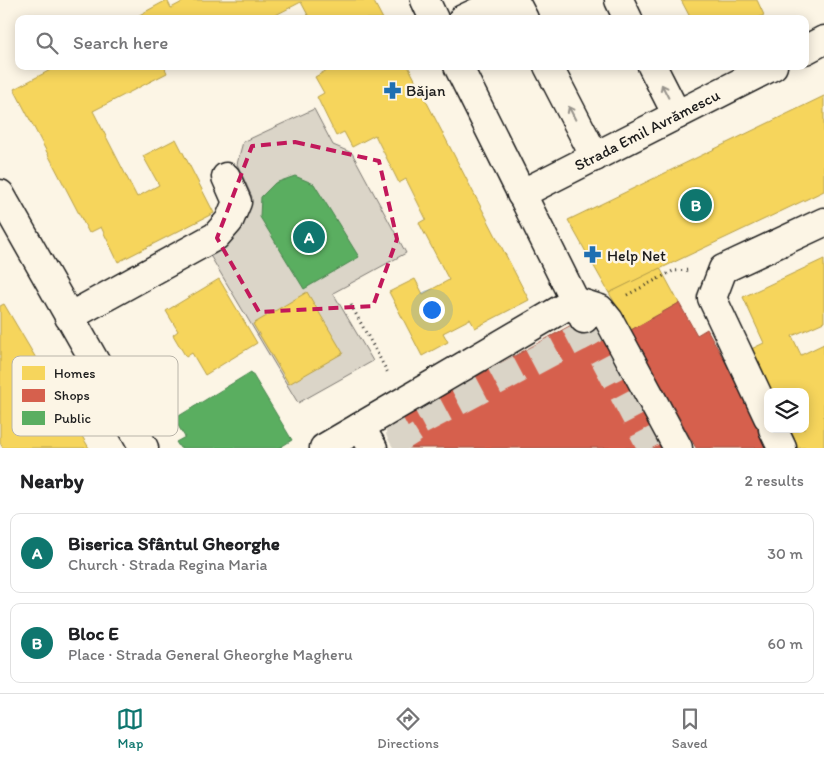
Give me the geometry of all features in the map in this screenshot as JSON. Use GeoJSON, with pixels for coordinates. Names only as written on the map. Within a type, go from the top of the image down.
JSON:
{"type":"FeatureCollection","features":[{"type":"Feature","properties":{"kind":"street"},"geometry":{"type":"LineString","coordinates":[[425,0],[432,15]]}},
{"type":"Feature","properties":{"kind":"street"},"geometry":{"type":"LineString","coordinates":[[472,15],[502,0]]}},
{"type":"Feature","properties":{"kind":"street"},"geometry":{"type":"LineString","coordinates":[[514,0],[522,15]]}},
{"type":"Feature","properties":{"kind":"street"},"geometry":{"type":"LineString","coordinates":[[618,0],[626,15]]}},
{"type":"Feature","properties":{"kind":"street"},"geometry":{"type":"LineString","coordinates":[[809,48],[824,40]]}},
{"type":"Feature","properties":{"kind":"street"},"geometry":{"type":"LineString","coordinates":[[460,70],[521,194],[586,310],[609,320],[678,448]]}},
{"type":"Feature","properties":{"kind":"street"},"geometry":{"type":"LineString","coordinates":[[550,70],[595,157]]}},
{"type":"Feature","properties":{"kind":"street"},"geometry":{"type":"LineString","coordinates":[[654,70],[678,115]]}},
{"type":"Feature","properties":{"kind":"street","name":"Strada Emil Avrămescu"},"geometry":{"type":"LineString","coordinates":[[521,194],[765,70]]}},
{"type":"Feature","properties":{"kind":"street"},"geometry":{"type":"LineString","coordinates":[[69,317],[216,236],[229,221],[237,202],[226,178]]}},
{"type":"Feature","properties":{"kind":"street"},"geometry":{"type":"LineString","coordinates":[[0,194],[91,356]]}},
{"type":"Feature","properties":{"kind":"street"},"geometry":{"type":"LineString","coordinates":[[764,408],[712,298],[715,285],[723,268],[824,222]]}},
{"type":"Feature","properties":{"kind":"street"},"geometry":{"type":"LineString","coordinates":[[324,448],[367,437],[586,310]]}},
{"type":"Feature","properties":{"kind":"street"},"geometry":{"type":"LineString","coordinates":[[776,433],[782,448]]}},
{"type":"Feature","properties":{"kind":"street"},"geometry":{"type":"LineString","coordinates":[[137,436],[144,448]]}},
{"type":"Feature","properties":{"kind":"path"},"geometry":{"type":"LineString","coordinates":[[586,310],[673,270]]}},
{"type":"Feature","properties":{"kind":"path"},"geometry":{"type":"LineString","coordinates":[[351,305],[391,378]]}},
{"type":"Feature","properties":{"kind":"highlighted area"},"geometry":{"type":"Polygon","coordinates":[[[295,142],[379,161],[397,239],[373,306],[259,312],[217,238],[252,146],[295,142]]]}},
{"type":"Feature","properties":{"kind":"shaded area"},"geometry":{"type":"Polygon","coordinates":[[[314,109],[333,145],[352,153],[406,253],[333,293],[373,361],[298,403],[208,252],[242,229],[252,197],[237,164],[243,142],[314,109]]]}},
{"type":"Feature","properties":{"kind":"building: Homes"},"geometry":{"type":"Polygon","coordinates":[[[167,0],[171,8],[186,0],[373,0],[381,15],[308,15],[301,2],[276,15],[139,15],[167,0]]]}},
{"type":"Feature","properties":{"kind":"building: Homes"},"geometry":{"type":"Polygon","coordinates":[[[681,0],[757,0],[764,15],[689,15],[681,0]]]}},
{"type":"Feature","properties":{"kind":"building: Homes"},"geometry":{"type":"Polygon","coordinates":[[[50,70],[166,70],[167,73],[93,111],[137,197],[159,185],[143,156],[176,139],[214,213],[118,262],[101,227],[89,233],[14,89],[50,70]]]}},
{"type":"Feature","properties":{"kind":"building: Homes"},"geometry":{"type":"Polygon","coordinates":[[[327,70],[410,70],[529,300],[475,328],[470,319],[443,333],[448,342],[422,356],[389,292],[415,279],[423,294],[449,280],[419,223],[426,219],[406,179],[399,183],[375,135],[352,147],[344,132],[336,136],[317,97],[324,93],[315,77],[327,70]]]}},
{"type":"Feature","properties":{"kind":"building: Homes"},"geometry":{"type":"Polygon","coordinates":[[[824,96],[824,191],[609,293],[568,220],[824,96]]]}},
{"type":"Feature","properties":{"kind":"building: Homes"},"geometry":{"type":"Polygon","coordinates":[[[824,259],[824,322],[792,336],[801,355],[824,344],[824,448],[792,448],[786,433],[809,433],[809,388],[766,388],[747,351],[764,343],[743,297],[824,259]]]}},
{"type":"Feature","properties":{"kind":"building: Homes"},"geometry":{"type":"Polygon","coordinates":[[[660,268],[679,303],[631,330],[609,293],[660,268]]]}},
{"type":"Feature","properties":{"kind":"building: Homes"},"geometry":{"type":"Polygon","coordinates":[[[219,279],[257,343],[205,375],[192,353],[186,357],[173,335],[178,331],[166,311],[219,279]]]}},
{"type":"Feature","properties":{"kind":"building: Homes"},"geometry":{"type":"Polygon","coordinates":[[[307,292],[343,353],[289,384],[253,324],[307,292]]]}},
{"type":"Feature","properties":{"kind":"building: Homes"},"geometry":{"type":"Polygon","coordinates":[[[4,304],[35,356],[12,356],[12,436],[82,436],[89,448],[3,448],[0,443],[0,306],[4,304]]]}},
{"type":"Feature","properties":{"kind":"building: Shops"},"geometry":{"type":"Polygon","coordinates":[[[679,303],[697,335],[707,329],[770,443],[762,448],[696,448],[631,330],[679,303]]]}},
{"type":"Feature","properties":{"kind":"building: Shops"},"geometry":{"type":"Polygon","coordinates":[[[590,315],[661,448],[397,448],[385,426],[590,315]]]}},
{"type":"Feature","properties":{"kind":"building: Public"},"geometry":{"type":"Polygon","coordinates":[[[295,176],[314,184],[359,257],[304,289],[260,217],[261,197],[275,183],[295,176]]]}},
{"type":"Feature","properties":{"kind":"building: Public"},"geometry":{"type":"Polygon","coordinates":[[[251,372],[292,440],[279,448],[180,448],[176,442],[185,437],[178,426],[178,417],[251,372]]]}},
{"type":"Feature","properties":{"kind":"tunnel"},"geometry":{"type":"LineString","coordinates":[[584,319],[652,448]]}},
{"type":"Feature","properties":{"kind":"tunnel"},"geometry":{"type":"LineString","coordinates":[[410,448],[400,432],[591,331]]}},
{"type":"Feature","properties":{"kind":"place","name":"Băjan"},"geometry":{"type":"Point","coordinates":[392,90]}},
{"type":"Feature","properties":{"kind":"place","name":"Bloc E"},"geometry":{"type":"Point","coordinates":[696,205]}},
{"type":"Feature","properties":{"kind":"place","name":"Biserica Sfântul Gheorghe"},"geometry":{"type":"Point","coordinates":[309,237]}},
{"type":"Feature","properties":{"kind":"place","name":"Help Net"},"geometry":{"type":"Point","coordinates":[593,255]}}]}
